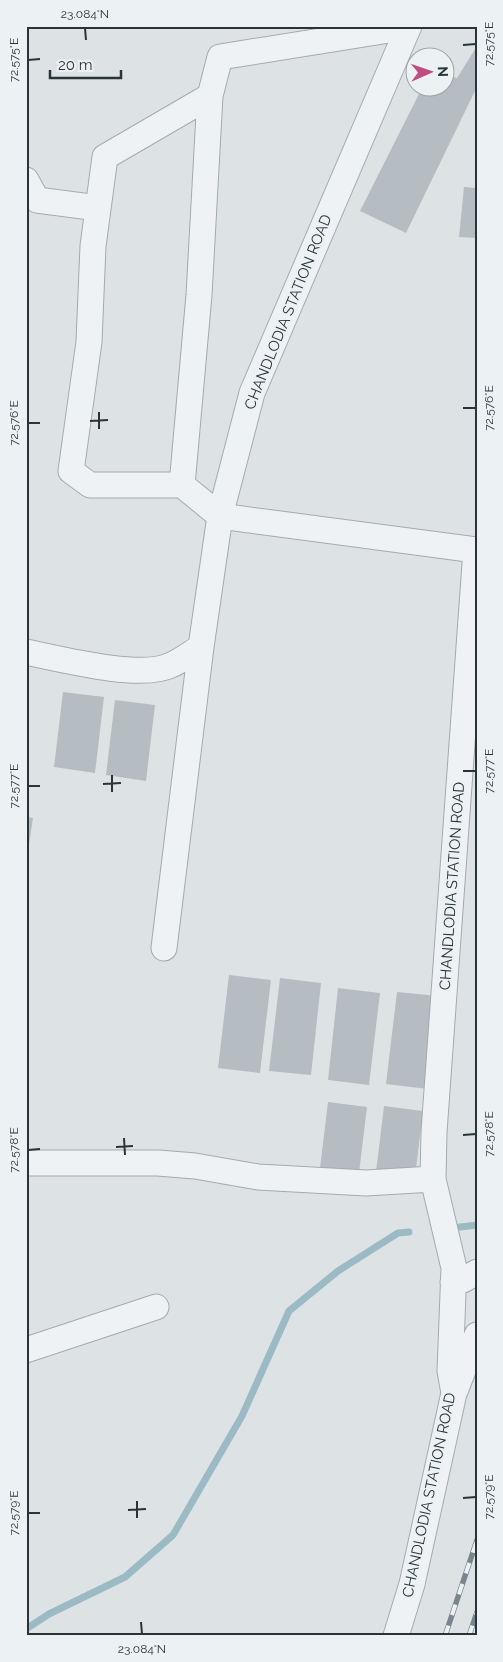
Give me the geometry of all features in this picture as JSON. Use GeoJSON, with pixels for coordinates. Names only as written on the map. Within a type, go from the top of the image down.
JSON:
{"type":"FeatureCollection","features":[{"type":"Feature","properties":{"kind":"street"},"geometry":{"type":"LineString","coordinates":[[182,485],[199,295],[210,96],[220,57],[408,27]]}},
{"type":"Feature","properties":{"kind":"street","name":"CHANDLODIA STATION ROAD"},"geometry":{"type":"LineString","coordinates":[[396,1636],[412,1584],[454,1393],[450,1371],[454,1268],[433,1178],[434,1132],[476,550],[220,516],[252,393],[408,27]]}},
{"type":"Feature","properties":{"kind":"street"},"geometry":{"type":"LineString","coordinates":[[164,948],[200,647],[220,516],[182,485],[90,485],[71,471],[89,342],[93,246],[105,157],[210,96]]}},
{"type":"Feature","properties":{"kind":"street"},"geometry":{"type":"LineString","coordinates":[[26,180],[37,200],[98,208]]}},
{"type":"Feature","properties":{"kind":"street"},"geometry":{"type":"LineString","coordinates":[[26,652],[80,663],[140,671],[170,666],[200,647]]}},
{"type":"Feature","properties":{"kind":"street"},"geometry":{"type":"LineString","coordinates":[[26,1163],[158,1163],[195,1166],[258,1177],[366,1183],[433,1178]]}},
{"type":"Feature","properties":{"kind":"street"},"geometry":{"type":"LineString","coordinates":[[453,1282],[463,1280],[477,1272]]}},
{"type":"Feature","properties":{"kind":"street"},"geometry":{"type":"LineString","coordinates":[[26,1350],[156,1307]]}},
{"type":"Feature","properties":{"kind":"street"},"geometry":{"type":"LineString","coordinates":[[454,1393],[477,1335]]}},
{"type":"Feature","properties":{"kind":"building"},"geometry":{"type":"Polygon","coordinates":[[[477,46],[477,91],[475,91],[406,233],[360,211],[417,98],[456,98],[457,78],[477,46]]]}},
{"type":"Feature","properties":{"kind":"building"},"geometry":{"type":"Polygon","coordinates":[[[464,187],[477,188],[477,238],[459,237],[464,187]]]}},
{"type":"Feature","properties":{"kind":"building"},"geometry":{"type":"Polygon","coordinates":[[[63,692],[104,697],[95,773],[54,767],[63,692]]]}},
{"type":"Feature","properties":{"kind":"building"},"geometry":{"type":"Polygon","coordinates":[[[115,700],[155,705],[146,781],[106,775],[115,700]]]}},
{"type":"Feature","properties":{"kind":"building"},"geometry":{"type":"Polygon","coordinates":[[[26,817],[33,818],[27,857],[26,857],[26,817]]]}},
{"type":"Feature","properties":{"kind":"building"},"geometry":{"type":"Polygon","coordinates":[[[229,975],[271,980],[260,1073],[218,1068],[229,975]]]}},
{"type":"Feature","properties":{"kind":"building"},"geometry":{"type":"Polygon","coordinates":[[[280,978],[321,983],[311,1075],[269,1071],[280,978]]]}},
{"type":"Feature","properties":{"kind":"building"},"geometry":{"type":"Polygon","coordinates":[[[338,988],[380,993],[369,1085],[328,1080],[338,988]]]}},
{"type":"Feature","properties":{"kind":"building"},"geometry":{"type":"Polygon","coordinates":[[[397,992],[439,996],[428,1089],[386,1084],[397,992]]]}},
{"type":"Feature","properties":{"kind":"building"},"geometry":{"type":"Polygon","coordinates":[[[328,1102],[367,1107],[359,1173],[320,1168],[328,1102]]]}},
{"type":"Feature","properties":{"kind":"building"},"geometry":{"type":"Polygon","coordinates":[[[384,1106],[423,1111],[415,1177],[376,1172],[384,1106]]]}},
{"type":"Feature","properties":{"kind":"waterway"},"geometry":{"type":"LineString","coordinates":[[452,1228],[477,1225]]}},
{"type":"Feature","properties":{"kind":"waterway"},"geometry":{"type":"LineString","coordinates":[[26,1629],[49,1614],[125,1577],[173,1535],[242,1416],[289,1311],[338,1271],[398,1233],[409,1232]]}},
{"type":"Feature","properties":{"kind":"railway"},"geometry":{"type":"LineString","coordinates":[[445,1636],[477,1540]]}},
{"type":"Feature","properties":{"kind":"railway"},"geometry":{"type":"LineString","coordinates":[[469,1636],[477,1612]]}}]}
